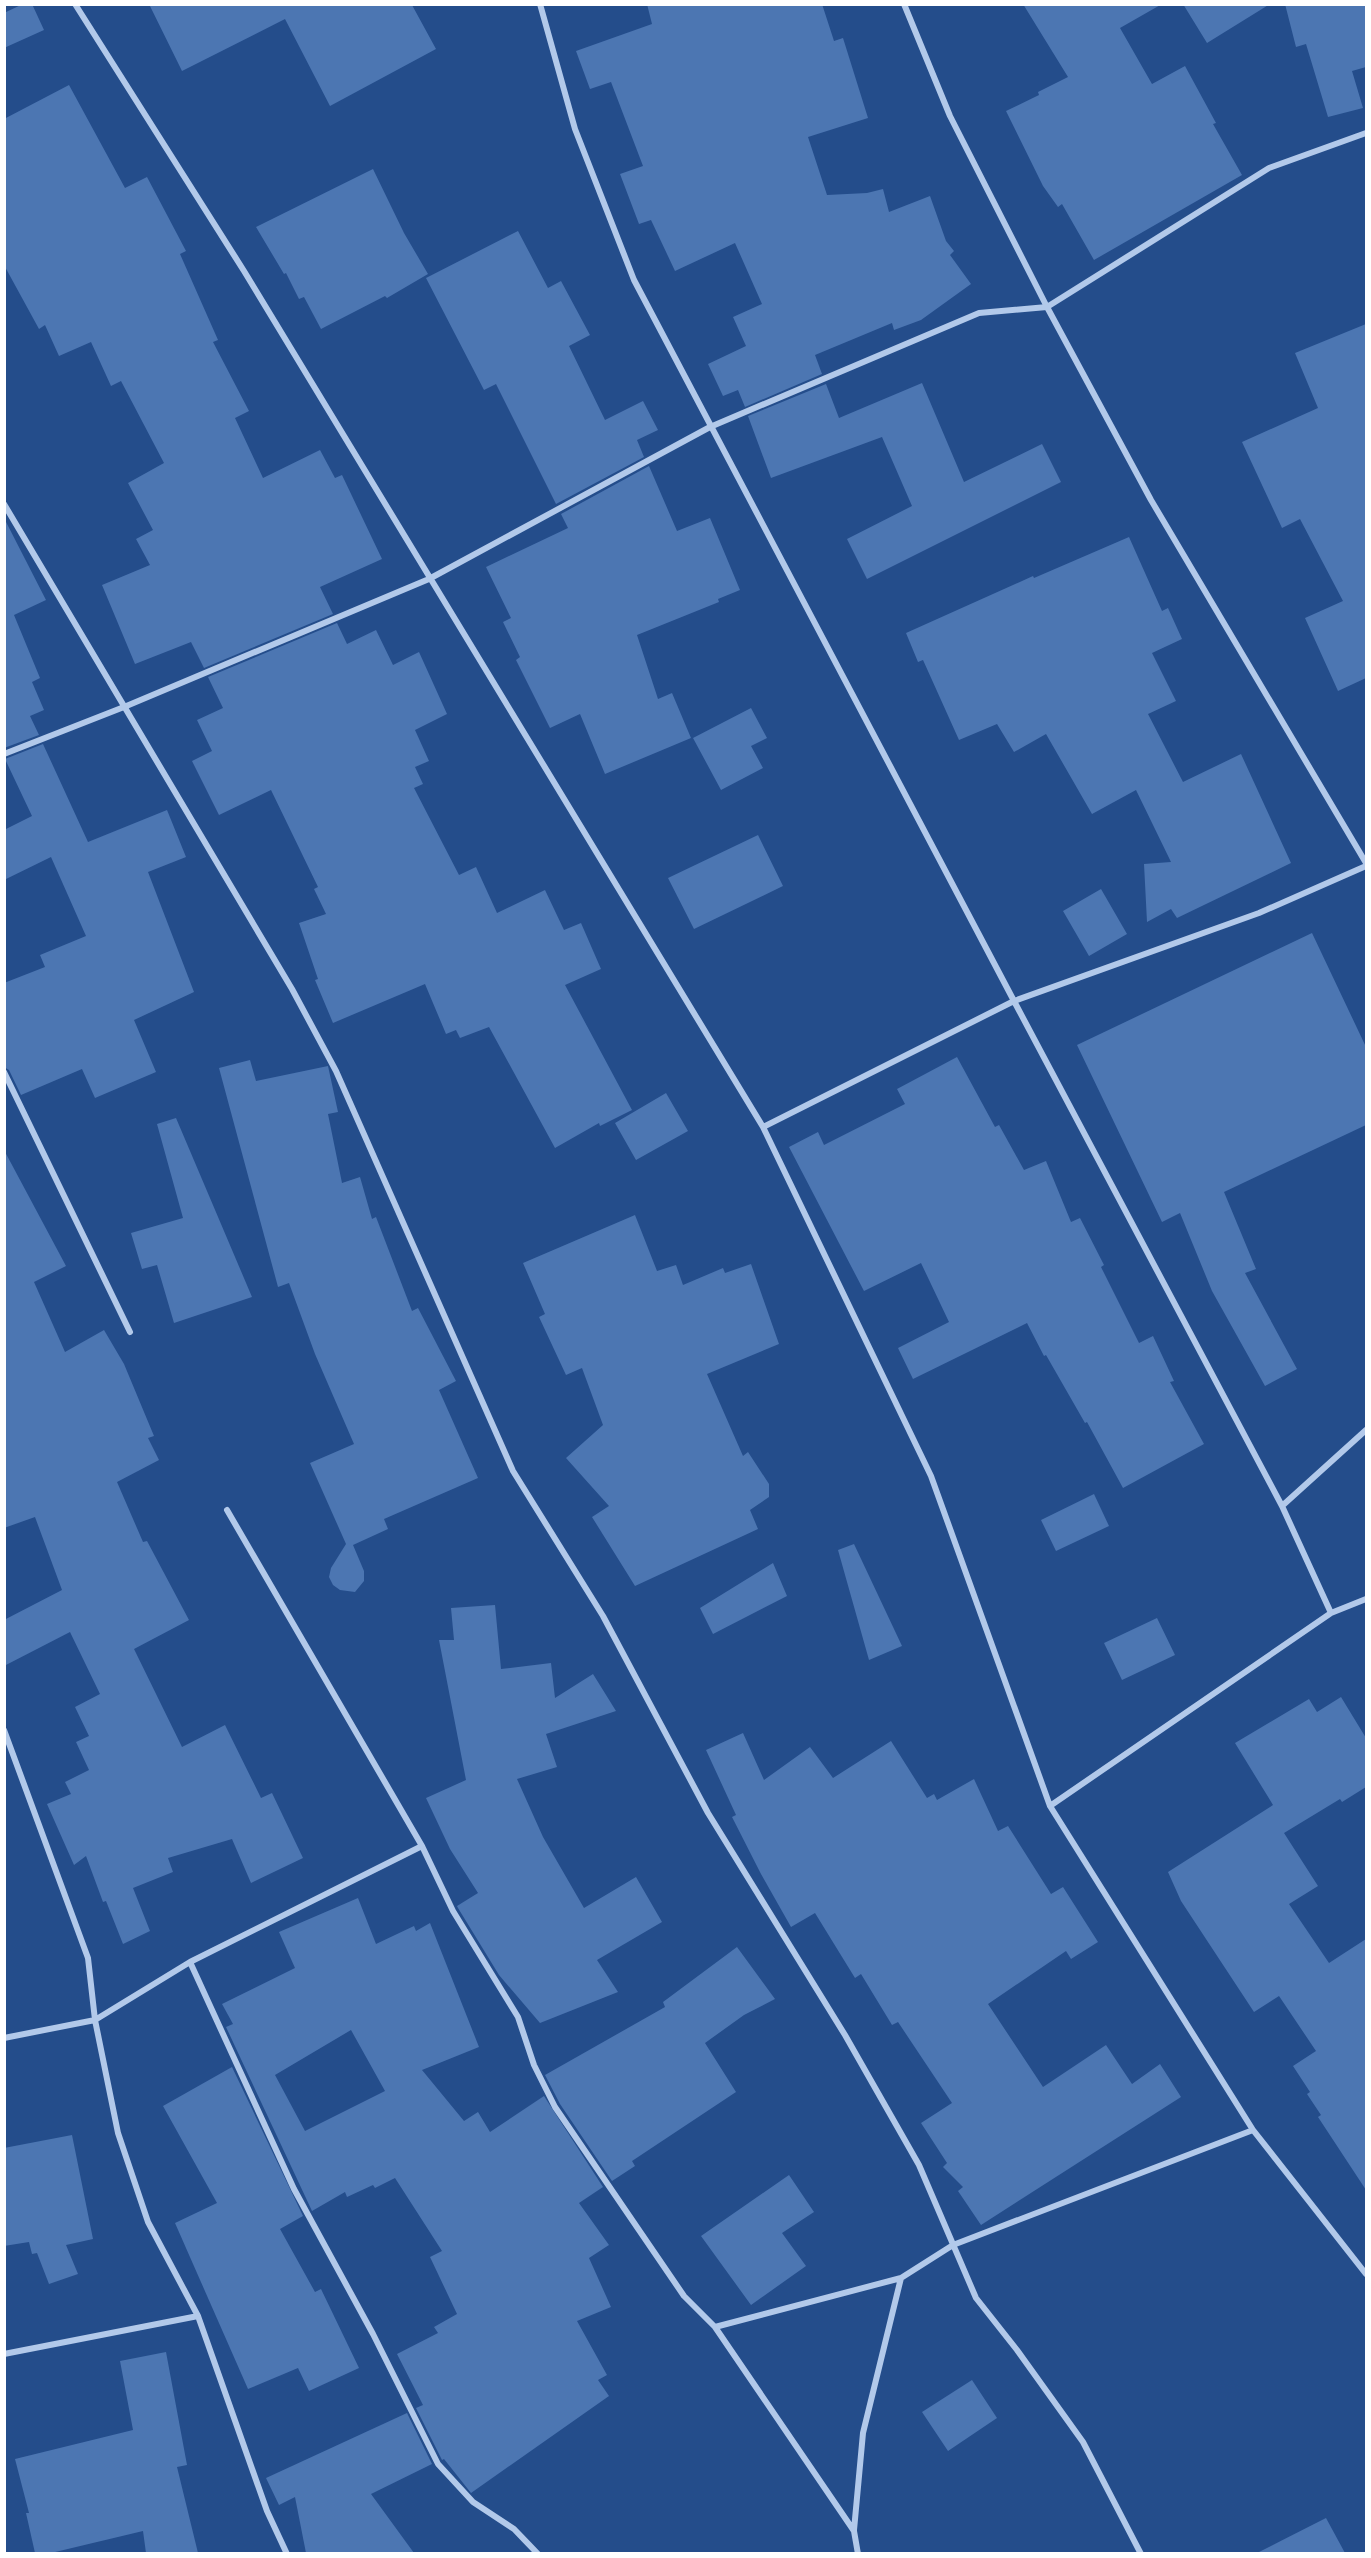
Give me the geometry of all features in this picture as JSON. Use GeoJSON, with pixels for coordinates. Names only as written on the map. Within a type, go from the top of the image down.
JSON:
{"type":"FeatureCollection","features":[{"type":"Feature","properties":{"kind":"street"},"geometry":{"type":"LineString","coordinates":[[75,4],[244,271],[763,1128],[931,1476],[1050,1806],[1253,2130],[1366,2274]]}},
{"type":"Feature","properties":{"kind":"street"},"geometry":{"type":"LineString","coordinates":[[540,4],[575,129],[634,280],[1282,1506],[1331,1612]]}},
{"type":"Feature","properties":{"kind":"street"},"geometry":{"type":"LineString","coordinates":[[763,1128],[1014,1001],[1260,913],[1366,864],[1151,500],[1047,307],[950,116],[904,4]]}},
{"type":"Feature","properties":{"kind":"street"},"geometry":{"type":"LineString","coordinates":[[4,754],[124,707],[429,579],[710,427],[979,313],[1047,307],[1269,168],[1366,133]]}},
{"type":"Feature","properties":{"kind":"street"},"geometry":{"type":"LineString","coordinates":[[4,504],[292,989],[336,1071],[513,1471],[603,1616],[708,1813],[845,2035],[919,2165],[976,2298],[1017,2350],[1083,2442],[1141,2553]]}},
{"type":"Feature","properties":{"kind":"street"},"geometry":{"type":"LineString","coordinates":[[4,1072],[130,1332]]}},
{"type":"Feature","properties":{"kind":"street"},"geometry":{"type":"LineString","coordinates":[[1282,1506],[1366,1430]]}},
{"type":"Feature","properties":{"kind":"street"},"geometry":{"type":"LineString","coordinates":[[226,1510],[422,1846],[453,1911],[518,2017],[534,2065],[555,2107],[684,2296],[715,2327],[854,2531]]}},
{"type":"Feature","properties":{"kind":"street"},"geometry":{"type":"LineString","coordinates":[[1050,1806],[1331,1612],[1366,1599]]}},
{"type":"Feature","properties":{"kind":"street"},"geometry":{"type":"LineString","coordinates":[[5,1732],[88,1958],[95,2020],[118,2133],[148,2222],[198,2316],[267,2511],[287,2553]]}},
{"type":"Feature","properties":{"kind":"street"},"geometry":{"type":"LineString","coordinates":[[4,2038],[95,2020],[189,1962],[422,1846]]}},
{"type":"Feature","properties":{"kind":"street"},"geometry":{"type":"LineString","coordinates":[[189,1962],[294,2189],[373,2334],[438,2464],[472,2502],[514,2529],[538,2553]]}},
{"type":"Feature","properties":{"kind":"street"},"geometry":{"type":"LineString","coordinates":[[715,2327],[901,2278],[952,2245],[1253,2130]]}},
{"type":"Feature","properties":{"kind":"street"},"geometry":{"type":"LineString","coordinates":[[858,2553],[854,2531],[863,2433],[901,2278]]}},
{"type":"Feature","properties":{"kind":"street"},"geometry":{"type":"LineString","coordinates":[[4,2354],[198,2316]]}},
{"type":"Feature","properties":{"kind":"building"},"geometry":{"type":"Polygon","coordinates":[[[23,4],[32,4],[44,30],[4,48],[4,13],[23,4]]]}},
{"type":"Feature","properties":{"kind":"building"},"geometry":{"type":"Polygon","coordinates":[[[149,4],[412,5],[436,49],[330,106],[285,19],[182,71],[149,4]]]}},
{"type":"Feature","properties":{"kind":"building"},"geometry":{"type":"Polygon","coordinates":[[[647,4],[822,4],[834,41],[843,38],[868,118],[808,137],[827,195],[867,193],[883,189],[889,212],[930,196],[946,241],[954,251],[950,255],[971,284],[921,320],[894,330],[892,323],[815,355],[822,374],[745,407],[738,390],[723,396],[708,364],[746,346],[733,317],[762,304],[735,243],[675,271],[651,220],[639,224],[620,174],[643,166],[611,82],[590,89],[576,51],[652,24],[647,4]]]}},
{"type":"Feature","properties":{"kind":"building"},"geometry":{"type":"Polygon","coordinates":[[[1023,4],[1162,4],[1120,28],[1152,84],[1185,66],[1216,123],[1213,124],[1242,175],[1094,260],[1062,204],[1058,207],[1043,186],[1006,111],[1039,95],[1038,92],[1068,77],[1023,4]]]}},
{"type":"Feature","properties":{"kind":"building"},"geometry":{"type":"Polygon","coordinates":[[[1183,4],[1270,4],[1207,43],[1183,4]]]}},
{"type":"Feature","properties":{"kind":"building"},"geometry":{"type":"Polygon","coordinates":[[[1285,4],[1366,4],[1366,67],[1352,71],[1363,108],[1328,117],[1306,44],[1296,47],[1285,4]]]}},
{"type":"Feature","properties":{"kind":"building"},"geometry":{"type":"Polygon","coordinates":[[[69,85],[125,188],[147,177],[186,251],[180,254],[218,340],[213,342],[249,411],[235,418],[263,478],[320,450],[335,478],[342,475],[382,559],[320,587],[333,614],[204,668],[191,642],[135,664],[102,585],[150,565],[136,539],[153,530],[128,483],[164,463],[121,381],[111,386],[91,342],[59,356],[45,325],[39,329],[4,265],[4,119],[69,85]]]}},
{"type":"Feature","properties":{"kind":"building"},"geometry":{"type":"Polygon","coordinates":[[[373,169],[404,233],[428,274],[387,298],[385,296],[321,329],[304,297],[299,299],[286,273],[284,274],[256,227],[373,169]]]}},
{"type":"Feature","properties":{"kind":"building"},"geometry":{"type":"Polygon","coordinates":[[[518,231],[548,288],[561,281],[590,335],[569,346],[605,420],[643,401],[658,430],[637,440],[644,457],[556,504],[496,384],[484,390],[426,278],[518,231]]]}},
{"type":"Feature","properties":{"kind":"building"},"geometry":{"type":"Polygon","coordinates":[[[1366,324],[1366,678],[1338,691],[1305,618],[1343,601],[1300,519],[1282,528],[1242,442],[1318,408],[1295,353],[1366,324]]]}},
{"type":"Feature","properties":{"kind":"building"},"geometry":{"type":"Polygon","coordinates":[[[922,383],[964,482],[1042,444],[1061,482],[867,579],[847,539],[912,506],[882,437],[771,478],[748,416],[826,384],[839,418],[922,383]]]}},
{"type":"Feature","properties":{"kind":"building"},"geometry":{"type":"Polygon","coordinates":[[[649,466],[677,531],[710,518],[740,590],[718,599],[719,602],[637,635],[658,699],[672,693],[691,738],[605,774],[580,714],[550,728],[516,660],[520,657],[503,622],[511,618],[486,567],[568,528],[561,514],[649,466]]]}},
{"type":"Feature","properties":{"kind":"building"},"geometry":{"type":"Polygon","coordinates":[[[4,518],[46,600],[14,615],[40,678],[32,682],[44,710],[30,716],[39,735],[4,748],[4,518]]]}},
{"type":"Feature","properties":{"kind":"building"},"geometry":{"type":"Polygon","coordinates":[[[1129,537],[1162,611],[1168,608],[1182,639],[1152,653],[1176,701],[1148,714],[1183,782],[1241,754],[1291,863],[1177,918],[1171,909],[1147,922],[1144,864],[1171,862],[1136,790],[1092,814],[1046,734],[1014,752],[997,724],[959,740],[923,660],[918,662],[906,633],[1033,576],[1034,578],[1129,537]]]}},
{"type":"Feature","properties":{"kind":"building"},"geometry":{"type":"Polygon","coordinates":[[[337,623],[347,644],[376,630],[393,665],[419,652],[447,714],[415,730],[429,761],[415,767],[423,784],[414,788],[459,875],[476,867],[497,913],[545,890],[564,930],[581,923],[601,969],[565,985],[632,1110],[600,1126],[599,1123],[555,1148],[489,1027],[460,1038],[456,1030],[446,1034],[425,984],[333,1023],[315,980],[318,979],[299,923],[326,914],[314,889],[318,887],[271,790],[219,815],[192,761],[212,751],[197,720],[223,708],[208,677],[337,623]]]}},
{"type":"Feature","properties":{"kind":"building"},"geometry":{"type":"Polygon","coordinates":[[[751,708],[767,738],[751,746],[763,768],[721,790],[693,738],[751,708]]]}},
{"type":"Feature","properties":{"kind":"building"},"geometry":{"type":"Polygon","coordinates":[[[43,744],[88,842],[167,810],[186,857],[148,872],[194,992],[134,1020],[156,1072],[95,1098],[82,1069],[21,1095],[9,1070],[4,1067],[4,983],[45,967],[40,955],[86,936],[51,857],[4,880],[4,830],[32,816],[5,759],[43,744]]]}},
{"type":"Feature","properties":{"kind":"building"},"geometry":{"type":"Polygon","coordinates":[[[758,835],[783,886],[694,929],[668,878],[758,835]]]}},
{"type":"Feature","properties":{"kind":"building"},"geometry":{"type":"Polygon","coordinates":[[[1101,889],[1127,934],[1089,956],[1063,911],[1101,889]]]}},
{"type":"Feature","properties":{"kind":"building"},"geometry":{"type":"Polygon","coordinates":[[[1312,933],[1366,1047],[1366,1125],[1224,1192],[1256,1269],[1245,1273],[1297,1369],[1265,1386],[1212,1291],[1180,1213],[1162,1222],[1077,1045],[1312,933]]]}},
{"type":"Feature","properties":{"kind":"building"},"geometry":{"type":"Polygon","coordinates":[[[957,1057],[995,1127],[999,1125],[1024,1170],[1046,1161],[1071,1222],[1080,1218],[1104,1265],[1101,1267],[1139,1343],[1153,1336],[1174,1381],[1170,1382],[1204,1444],[1123,1488],[1087,1422],[1085,1423],[1046,1355],[1044,1356],[1027,1323],[913,1379],[898,1348],[949,1322],[921,1263],[864,1291],[789,1147],[818,1132],[824,1145],[905,1104],[897,1089],[957,1057]]]}},
{"type":"Feature","properties":{"kind":"building"},"geometry":{"type":"Polygon","coordinates":[[[250,1060],[256,1081],[328,1066],[338,1112],[328,1114],[342,1183],[360,1177],[372,1219],[376,1217],[412,1311],[418,1308],[456,1381],[439,1390],[478,1478],[384,1519],[388,1529],[353,1545],[364,1571],[364,1581],[355,1592],[340,1590],[333,1585],[329,1577],[331,1568],[346,1544],[310,1463],[354,1444],[315,1354],[289,1283],[278,1287],[219,1068],[250,1060]]]}},
{"type":"Feature","properties":{"kind":"building"},"geometry":{"type":"Polygon","coordinates":[[[666,1093],[688,1131],[636,1160],[615,1123],[666,1093]]]}},
{"type":"Feature","properties":{"kind":"building"},"geometry":{"type":"Polygon","coordinates":[[[176,1118],[252,1297],[174,1323],[157,1265],[142,1269],[131,1233],[183,1218],[157,1124],[176,1118]]]}},
{"type":"Feature","properties":{"kind":"building"},"geometry":{"type":"Polygon","coordinates":[[[4,1150],[66,1266],[34,1282],[65,1352],[104,1330],[124,1364],[154,1436],[148,1438],[159,1460],[117,1482],[143,1542],[147,1541],[189,1620],[134,1649],[182,1747],[225,1725],[261,1798],[272,1793],[303,1858],[251,1883],[232,1839],[168,1858],[173,1872],[133,1888],[150,1931],[123,1944],[106,1901],[103,1902],[86,1856],[74,1865],[47,1804],[71,1794],[65,1782],[89,1770],[76,1742],[89,1736],[75,1707],[100,1694],[70,1632],[4,1666],[4,1620],[62,1590],[35,1517],[4,1528],[4,1150]]]}},
{"type":"Feature","properties":{"kind":"building"},"geometry":{"type":"Polygon","coordinates":[[[635,1215],[657,1271],[676,1265],[683,1285],[723,1268],[725,1273],[751,1264],[779,1344],[707,1374],[743,1456],[748,1452],[769,1484],[769,1497],[750,1510],[758,1529],[635,1586],[592,1517],[609,1506],[566,1458],[603,1425],[582,1368],[566,1375],[539,1317],[545,1314],[523,1263],[635,1215]]]}},
{"type":"Feature","properties":{"kind":"building"},"geometry":{"type":"Polygon","coordinates":[[[1094,1494],[1109,1526],[1056,1551],[1041,1520],[1094,1494]]]}},
{"type":"Feature","properties":{"kind":"building"},"geometry":{"type":"Polygon","coordinates":[[[854,1544],[902,1646],[869,1660],[838,1550],[854,1544]]]}},
{"type":"Feature","properties":{"kind":"building"},"geometry":{"type":"Polygon","coordinates":[[[773,1563],[787,1596],[713,1634],[700,1608],[773,1563]]]}},
{"type":"Feature","properties":{"kind":"building"},"geometry":{"type":"Polygon","coordinates":[[[495,1605],[501,1669],[551,1663],[555,1698],[593,1674],[616,1711],[546,1734],[557,1767],[517,1779],[543,1837],[584,1908],[636,1877],[662,1922],[597,1960],[618,1992],[540,2023],[499,1975],[458,1908],[457,1906],[478,1893],[450,1849],[426,1798],[466,1780],[439,1640],[454,1640],[451,1608],[495,1605]]]}},
{"type":"Feature","properties":{"kind":"building"},"geometry":{"type":"Polygon","coordinates":[[[1157,1618],[1175,1655],[1122,1680],[1104,1643],[1157,1618]]]}},
{"type":"Feature","properties":{"kind":"building"},"geometry":{"type":"Polygon","coordinates":[[[1341,1697],[1366,1738],[1366,1787],[1342,1802],[1340,1799],[1284,1833],[1318,1886],[1289,1904],[1329,1963],[1366,1939],[1366,2190],[1318,2117],[1321,2115],[1307,2094],[1310,2092],[1293,2066],[1316,2051],[1279,1996],[1254,2012],[1181,1901],[1168,1872],[1273,1805],[1235,1743],[1309,1699],[1317,1712],[1341,1697]]]}},
{"type":"Feature","properties":{"kind":"building"},"geometry":{"type":"Polygon","coordinates":[[[743,1733],[764,1780],[810,1747],[833,1778],[891,1741],[927,1798],[934,1794],[937,1800],[974,1779],[998,1831],[1008,1826],[1051,1894],[1063,1887],[1098,1942],[1071,1959],[1066,1951],[988,2004],[1043,2087],[1106,2045],[1132,2084],[1160,2064],[1181,2097],[981,2225],[958,2191],[963,2187],[943,2167],[947,2163],[921,2123],[952,2103],[898,2022],[892,2025],[861,1974],[855,1978],[815,1913],[791,1927],[732,1817],[736,1815],[706,1750],[743,1733]]]}},
{"type":"Feature","properties":{"kind":"building"},"geometry":{"type":"Polygon","coordinates":[[[358,1898],[376,1944],[414,1926],[416,1931],[430,1923],[479,2047],[422,2070],[464,2121],[478,2112],[490,2132],[544,2096],[603,2187],[579,2203],[609,2245],[589,2258],[611,2307],[577,2321],[607,2375],[598,2380],[609,2396],[471,2493],[444,2459],[442,2460],[416,2408],[423,2405],[397,2354],[438,2333],[434,2327],[457,2314],[430,2257],[442,2251],[395,2178],[375,2188],[373,2185],[347,2197],[345,2192],[312,2211],[226,2027],[233,2024],[222,2004],[295,1968],[279,1932],[358,1898]],[[351,2030],[275,2075],[305,2131],[385,2091],[351,2030]]]}},
{"type":"Feature","properties":{"kind":"building"},"geometry":{"type":"Polygon","coordinates":[[[737,1947],[775,1999],[744,2015],[705,2043],[736,2092],[632,2161],[635,2166],[612,2181],[560,2104],[545,2075],[665,2007],[663,2002],[737,1947]]]}},
{"type":"Feature","properties":{"kind":"building"},"geometry":{"type":"Polygon","coordinates":[[[232,2067],[303,2216],[280,2229],[315,2292],[321,2289],[359,2368],[309,2391],[298,2368],[248,2389],[175,2223],[217,2203],[163,2106],[232,2067]]]}},
{"type":"Feature","properties":{"kind":"building"},"geometry":{"type":"Polygon","coordinates":[[[72,2135],[93,2239],[66,2245],[78,2274],[49,2284],[37,2253],[32,2254],[29,2242],[4,2246],[4,2148],[72,2135]]]}},
{"type":"Feature","properties":{"kind":"building"},"geometry":{"type":"Polygon","coordinates":[[[789,2175],[814,2212],[782,2233],[806,2266],[751,2305],[701,2236],[789,2175]]]}},
{"type":"Feature","properties":{"kind":"building"},"geometry":{"type":"Polygon","coordinates":[[[166,2352],[187,2465],[177,2467],[198,2553],[146,2553],[143,2531],[51,2553],[35,2553],[26,2513],[29,2513],[15,2459],[133,2430],[120,2361],[166,2352]]]}},
{"type":"Feature","properties":{"kind":"building"},"geometry":{"type":"Polygon","coordinates":[[[972,2380],[997,2418],[948,2451],[922,2412],[972,2380]]]}},
{"type":"Feature","properties":{"kind":"building"},"geometry":{"type":"Polygon","coordinates":[[[407,2413],[432,2464],[371,2494],[414,2553],[306,2553],[295,2497],[279,2505],[266,2478],[407,2413]]]}},
{"type":"Feature","properties":{"kind":"building"},"geometry":{"type":"Polygon","coordinates":[[[1326,2518],[1345,2553],[1257,2553],[1326,2518]]]}}]}
